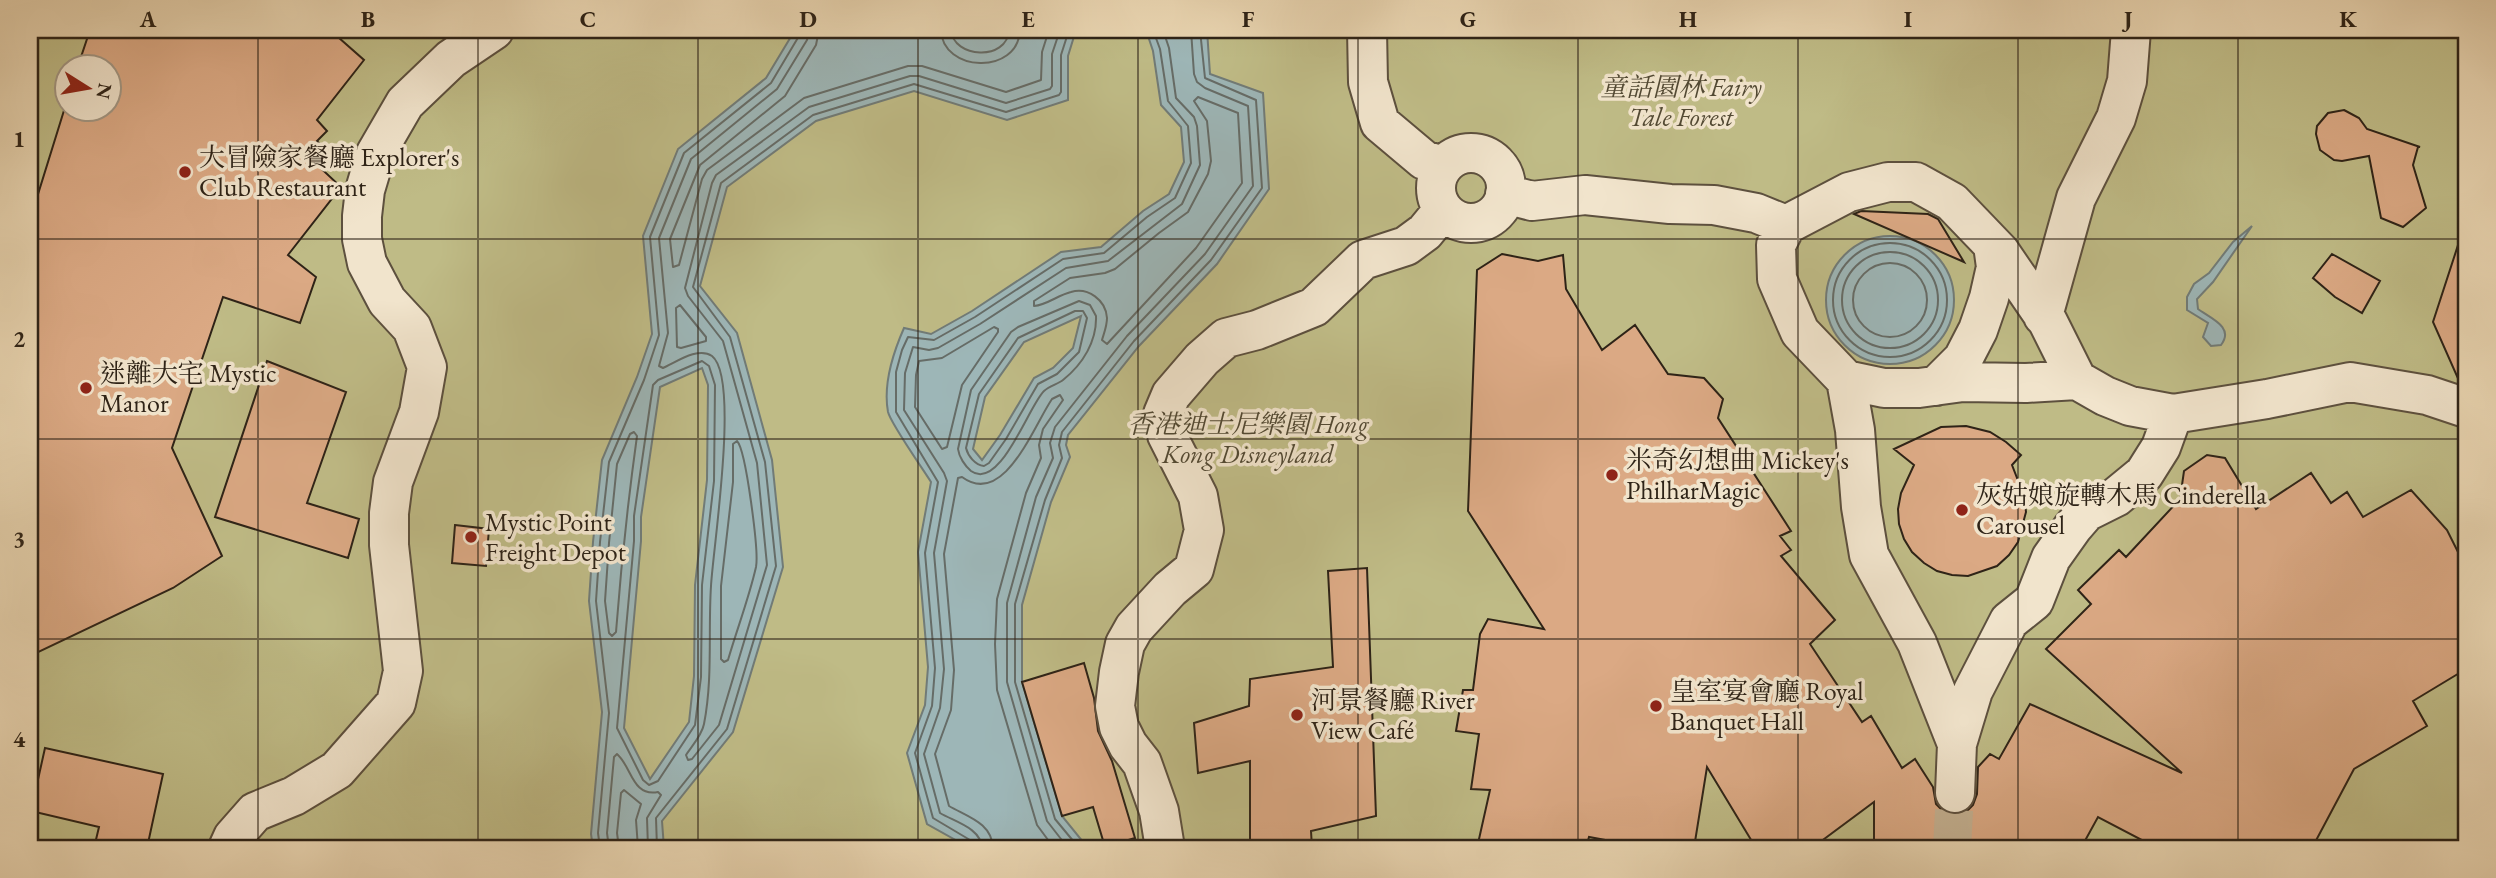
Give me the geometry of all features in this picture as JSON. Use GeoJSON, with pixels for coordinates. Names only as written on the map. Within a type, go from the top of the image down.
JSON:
{"type":"FeatureCollection","features":[{"type":"Feature","properties":{"kind":"street"},"geometry":{"type":"LineString","coordinates":[[228,848],[233,836],[254,812],[294,796],[337,770],[396,703],[403,671],[388,545],[389,513],[393,482],[419,412],[427,366],[412,328],[387,301],[367,263],[362,239],[363,203],[376,153],[405,103],[451,59],[494,30]]}},
{"type":"Feature","properties":{"kind":"street"},"geometry":{"type":"LineString","coordinates":[[1367,30],[1368,82],[1380,123],[1424,160],[1443,166]]}},
{"type":"Feature","properties":{"kind":"street"},"geometry":{"type":"LineString","coordinates":[[2043,316],[2076,198],[2116,118],[2127,81],[2130,30]]}},
{"type":"Feature","properties":{"kind":"street"},"geometry":{"type":"LineString","coordinates":[[1474,152],[1495,162],[1502,172],[1505,194],[1494,214],[1474,223],[1463,222],[1443,210],[1436,188],[1437,177],[1451,158],[1474,152]]}},
{"type":"Feature","properties":{"kind":"street"},"geometry":{"type":"LineString","coordinates":[[1957,744],[1917,643],[1869,555],[1861,507],[1855,429],[1846,380],[1800,332],[1777,279],[1776,245],[1786,225],[1849,192],[1888,182],[1916,182],[1952,202],[1993,246],[2043,316],[2077,380],[2130,406],[2173,414],[2350,382],[2427,395],[2466,408]]}},
{"type":"Feature","properties":{"kind":"street"},"geometry":{"type":"LineString","coordinates":[[1505,194],[1532,201],[1585,195],[1670,204],[1714,205],[1756,213],[1786,225]]}},
{"type":"Feature","properties":{"kind":"street"},"geometry":{"type":"LineString","coordinates":[[1165,848],[1159,811],[1142,763],[1128,745],[1119,727],[1115,705],[1125,644],[1134,628],[1170,589],[1194,569],[1205,530],[1198,496],[1167,435],[1163,414],[1171,395],[1202,359],[1226,338],[1257,330],[1314,307],[1363,260],[1406,246],[1425,232],[1443,210]]}},
{"type":"Feature","properties":{"kind":"street"},"geometry":{"type":"LineString","coordinates":[[1936,386],[1963,359],[1978,330],[1996,267],[1993,246]]}},
{"type":"Feature","properties":{"kind":"street"},"geometry":{"type":"LineString","coordinates":[[1846,380],[1884,388],[1963,382],[2026,383],[2077,380]]}},
{"type":"Feature","properties":{"kind":"street"},"geometry":{"type":"LineString","coordinates":[[1955,793],[1957,744],[1973,691],[2009,621],[2034,601],[2051,558],[2079,519],[2086,512],[2116,497],[2144,474],[2161,447],[2173,414]]}},
{"type":"Feature","properties":{"kind":"green space","name":"香港迪士尼樂園 Hong Kong Disneyland"},"geometry":{"type":"Polygon","coordinates":[[[30,30],[2466,30],[2466,848],[30,848],[30,30]]]}},
{"type":"Feature","properties":{"kind":"water"},"geometry":{"type":"Polygon","coordinates":[[[795,30],[949,30],[989,37],[996,30],[1076,30],[1068,56],[1068,100],[1007,120],[914,91],[816,121],[727,187],[700,286],[737,333],[772,460],[783,567],[733,732],[662,821],[664,848],[593,848],[591,834],[602,712],[589,601],[593,542],[602,460],[652,334],[643,236],[678,149],[766,78],[795,30]],[[702,368],[660,387],[641,517],[624,728],[650,779],[689,722],[694,676],[695,585],[707,480],[708,385],[702,368]]]}},
{"type":"Feature","properties":{"kind":"water"},"geometry":{"type":"Polygon","coordinates":[[[1146,30],[1207,30],[1210,74],[1263,93],[1269,189],[1217,264],[1139,346],[1068,435],[1066,445],[1070,457],[1051,502],[1022,605],[1022,682],[1062,816],[1088,848],[970,848],[927,824],[907,753],[925,705],[928,667],[918,552],[931,482],[890,418],[887,391],[890,369],[904,328],[931,334],[972,311],[1061,252],[1101,247],[1143,211],[1169,194],[1184,162],[1181,127],[1161,105],[1153,51],[1146,30]],[[1081,316],[1024,342],[985,397],[973,449],[982,460],[1034,378],[1053,368],[1073,348],[1081,316]]]}},
{"type":"Feature","properties":{"kind":"water"},"geometry":{"type":"Polygon","coordinates":[[[2252,226],[2213,282],[2197,299],[2198,309],[2219,324],[2225,333],[2221,345],[2211,346],[2203,337],[2208,323],[2187,310],[2187,297],[2194,284],[2209,273],[2233,242],[2252,226]]]}},
{"type":"Feature","properties":{"kind":"water"},"geometry":{"type":"Polygon","coordinates":[[[1890,236],[1914,241],[1935,255],[1949,276],[1954,300],[1949,324],[1935,345],[1914,359],[1890,364],[1866,359],[1845,345],[1831,324],[1826,300],[1831,276],[1845,255],[1866,241],[1890,236]]]}},
{"type":"Feature","properties":{"kind":"building"},"geometry":{"type":"Polygon","coordinates":[[[90,30],[330,30],[364,60],[317,120],[327,131],[317,141],[324,148],[313,161],[341,187],[288,255],[316,277],[300,323],[223,297],[172,448],[222,556],[173,588],[30,656],[30,220],[60,122],[122,122],[122,52],[83,52],[90,30]]]}},
{"type":"Feature","properties":{"kind":"building"},"geometry":{"type":"Polygon","coordinates":[[[2344,110],[2359,118],[2367,129],[2420,147],[2413,165],[2426,208],[2403,227],[2381,218],[2369,156],[2342,161],[2334,160],[2320,150],[2317,126],[2328,113],[2344,110]]]}},
{"type":"Feature","properties":{"kind":"building"},"geometry":{"type":"Polygon","coordinates":[[[1861,211],[1928,214],[1938,219],[1964,262],[1854,214],[1861,211]]]}},
{"type":"Feature","properties":{"kind":"building"},"geometry":{"type":"Polygon","coordinates":[[[2460,239],[2466,240],[2466,385],[2460,383],[2433,322],[2460,239]]]}},
{"type":"Feature","properties":{"kind":"building"},"geometry":{"type":"Polygon","coordinates":[[[1502,254],[1538,261],[1563,255],[1566,289],[1602,350],[1635,325],[1668,374],[1704,378],[1723,399],[1718,418],[1791,531],[1780,536],[1791,550],[1781,556],[1835,620],[1810,644],[1862,722],[1871,716],[1902,768],[1915,759],[1933,787],[1936,804],[1944,812],[1955,815],[1966,812],[1973,805],[1977,794],[1978,767],[1990,754],[1999,759],[2030,704],[2182,773],[2046,649],[2091,604],[2078,590],[2119,550],[2126,557],[2180,499],[2184,471],[2207,455],[2225,458],[2256,509],[2311,473],[2331,503],[2347,492],[2363,517],[2411,490],[2447,530],[2466,568],[2466,669],[2413,701],[2427,726],[2354,769],[2312,848],[2157,848],[2098,817],[2081,848],[1874,848],[1874,802],[1812,848],[1756,848],[1707,767],[1694,848],[1648,848],[1589,837],[1586,848],[1477,848],[1490,790],[1471,789],[1479,734],[1456,731],[1463,690],[1473,690],[1480,634],[1488,619],[1544,629],[1468,511],[1477,270],[1502,254]]]}},
{"type":"Feature","properties":{"kind":"building"},"geometry":{"type":"Polygon","coordinates":[[[2332,254],[2380,281],[2362,313],[2335,297],[2313,278],[2332,254]]]}},
{"type":"Feature","properties":{"kind":"building"},"geometry":{"type":"Polygon","coordinates":[[[267,361],[346,392],[307,503],[359,519],[348,558],[215,517],[267,361]]]}},
{"type":"Feature","properties":{"kind":"building","name":"灰姑娘旋轉木馬 Cinderella Carousel"},"geometry":{"type":"Polygon","coordinates":[[[1966,426],[1990,432],[2021,455],[2012,465],[2024,496],[2026,512],[2018,542],[2009,555],[1997,566],[1968,576],[1937,571],[1912,552],[1904,539],[1898,509],[1901,493],[1914,465],[1894,449],[1941,427],[1966,426]]]}},
{"type":"Feature","properties":{"kind":"building","name":"Mystic Point Freight Depot"},"geometry":{"type":"Polygon","coordinates":[[[455,525],[489,529],[486,566],[452,563],[455,525]]]}},
{"type":"Feature","properties":{"kind":"building","name":"河景餐廳 River View Café"},"geometry":{"type":"Polygon","coordinates":[[[1367,568],[1376,816],[1311,831],[1312,848],[1250,848],[1250,761],[1198,773],[1194,723],[1249,706],[1250,679],[1333,667],[1328,571],[1367,568]]]}},
{"type":"Feature","properties":{"kind":"building"},"geometry":{"type":"Polygon","coordinates":[[[1084,663],[1094,698],[1098,731],[1112,761],[1135,838],[1105,847],[1093,807],[1062,816],[1022,682],[1084,663]]]}},
{"type":"Feature","properties":{"kind":"building"},"geometry":{"type":"Polygon","coordinates":[[[45,748],[163,774],[147,848],[94,848],[99,827],[31,811],[45,748]]]}},
{"type":"Feature","properties":{"kind":"tunnel"},"geometry":{"type":"LineString","coordinates":[[1952,848],[1955,793]]}},
{"type":"Feature","properties":{"kind":"place","name":"大冒險家餐廳 Explorer's Club Restaurant"},"geometry":{"type":"Point","coordinates":[185,172]}},
{"type":"Feature","properties":{"kind":"place","name":"迷離大宅 Mystic Manor"},"geometry":{"type":"Point","coordinates":[86,388]}},
{"type":"Feature","properties":{"kind":"place","name":"米奇幻想曲 Mickey's PhilharMagic"},"geometry":{"type":"Point","coordinates":[1612,475]}},
{"type":"Feature","properties":{"kind":"place","name":"灰姑娘旋轉木馬 Cinderella Carousel"},"geometry":{"type":"Point","coordinates":[1962,510]}},
{"type":"Feature","properties":{"kind":"place","name":"Mystic Point Freight Depot"},"geometry":{"type":"Point","coordinates":[471,537]}},
{"type":"Feature","properties":{"kind":"place","name":"皇室宴會廳 Royal Banquet Hall"},"geometry":{"type":"Point","coordinates":[1656,706]}},
{"type":"Feature","properties":{"kind":"place","name":"河景餐廳 River View Café"},"geometry":{"type":"Point","coordinates":[1297,715]}},
{"type":"Feature","properties":{"kind":"park label","name":"童話園林 Fairy Tale Forest"},"geometry":{"type":"Point","coordinates":[1681,102]}}]}
